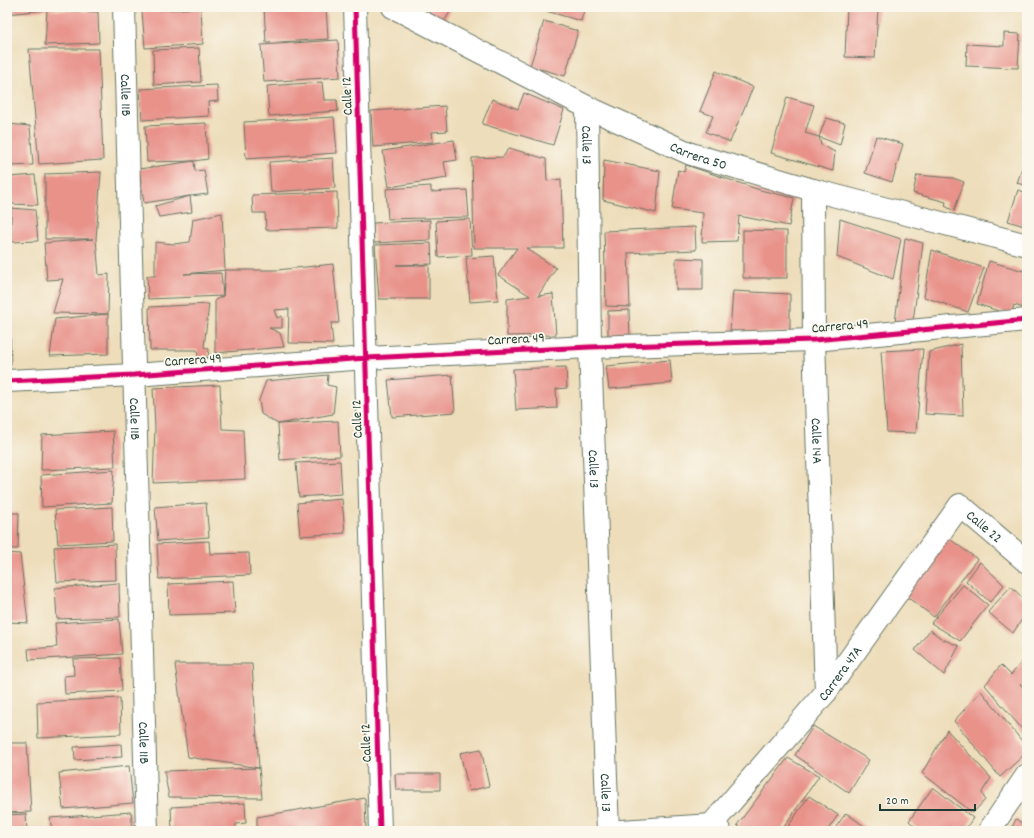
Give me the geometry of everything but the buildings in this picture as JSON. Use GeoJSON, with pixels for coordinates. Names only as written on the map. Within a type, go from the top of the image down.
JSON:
{"type":"FeatureCollection","features":[{"type":"Feature","properties":{"kind":"street","name":"Calle 11B"},"geometry":{"type":"LineString","coordinates":[[124,7],[147,831]]}},
{"type":"Feature","properties":{"kind":"street","name":"Calle 12"},"geometry":{"type":"LineString","coordinates":[[355,7],[367,358],[380,831]]}},
{"type":"Feature","properties":{"kind":"street","name":"Carrera 50"},"geometry":{"type":"LineString","coordinates":[[392,7],[587,107],[691,154],[814,190],[1027,245]]}},
{"type":"Feature","properties":{"kind":"street","name":"Calle 13"},"geometry":{"type":"LineString","coordinates":[[587,107],[590,347],[608,831]]}},
{"type":"Feature","properties":{"kind":"street","name":"Calle 14A"},"geometry":{"type":"LineString","coordinates":[[814,190],[814,340],[826,692]]}},
{"type":"Feature","properties":{"kind":"street","name":"Carrera 49"},"geometry":{"type":"LineString","coordinates":[[7,381],[134,376],[367,358],[590,347],[814,340],[1027,320]]}},
{"type":"Feature","properties":{"kind":"street","name":"Carrera 47A"},"geometry":{"type":"LineString","coordinates":[[713,829],[826,692],[960,505]]}},
{"type":"Feature","properties":{"kind":"street","name":"Calle 22"},"geometry":{"type":"LineString","coordinates":[[960,505],[1027,562]]}},
{"type":"Feature","properties":{"kind":"street"},"geometry":{"type":"LineString","coordinates":[[989,831],[1027,775]]}},
{"type":"Feature","properties":{"kind":"street"},"geometry":{"type":"LineString","coordinates":[[622,831],[713,829]]}},
{"type":"Feature","properties":{"kind":"cycle path"},"geometry":{"type":"LineString","coordinates":[[355,7],[380,831]]}},
{"type":"Feature","properties":{"kind":"cycle path"},"geometry":{"type":"LineString","coordinates":[[7,381],[134,375],[367,358],[590,347],[814,340],[1027,320]]}}]}
